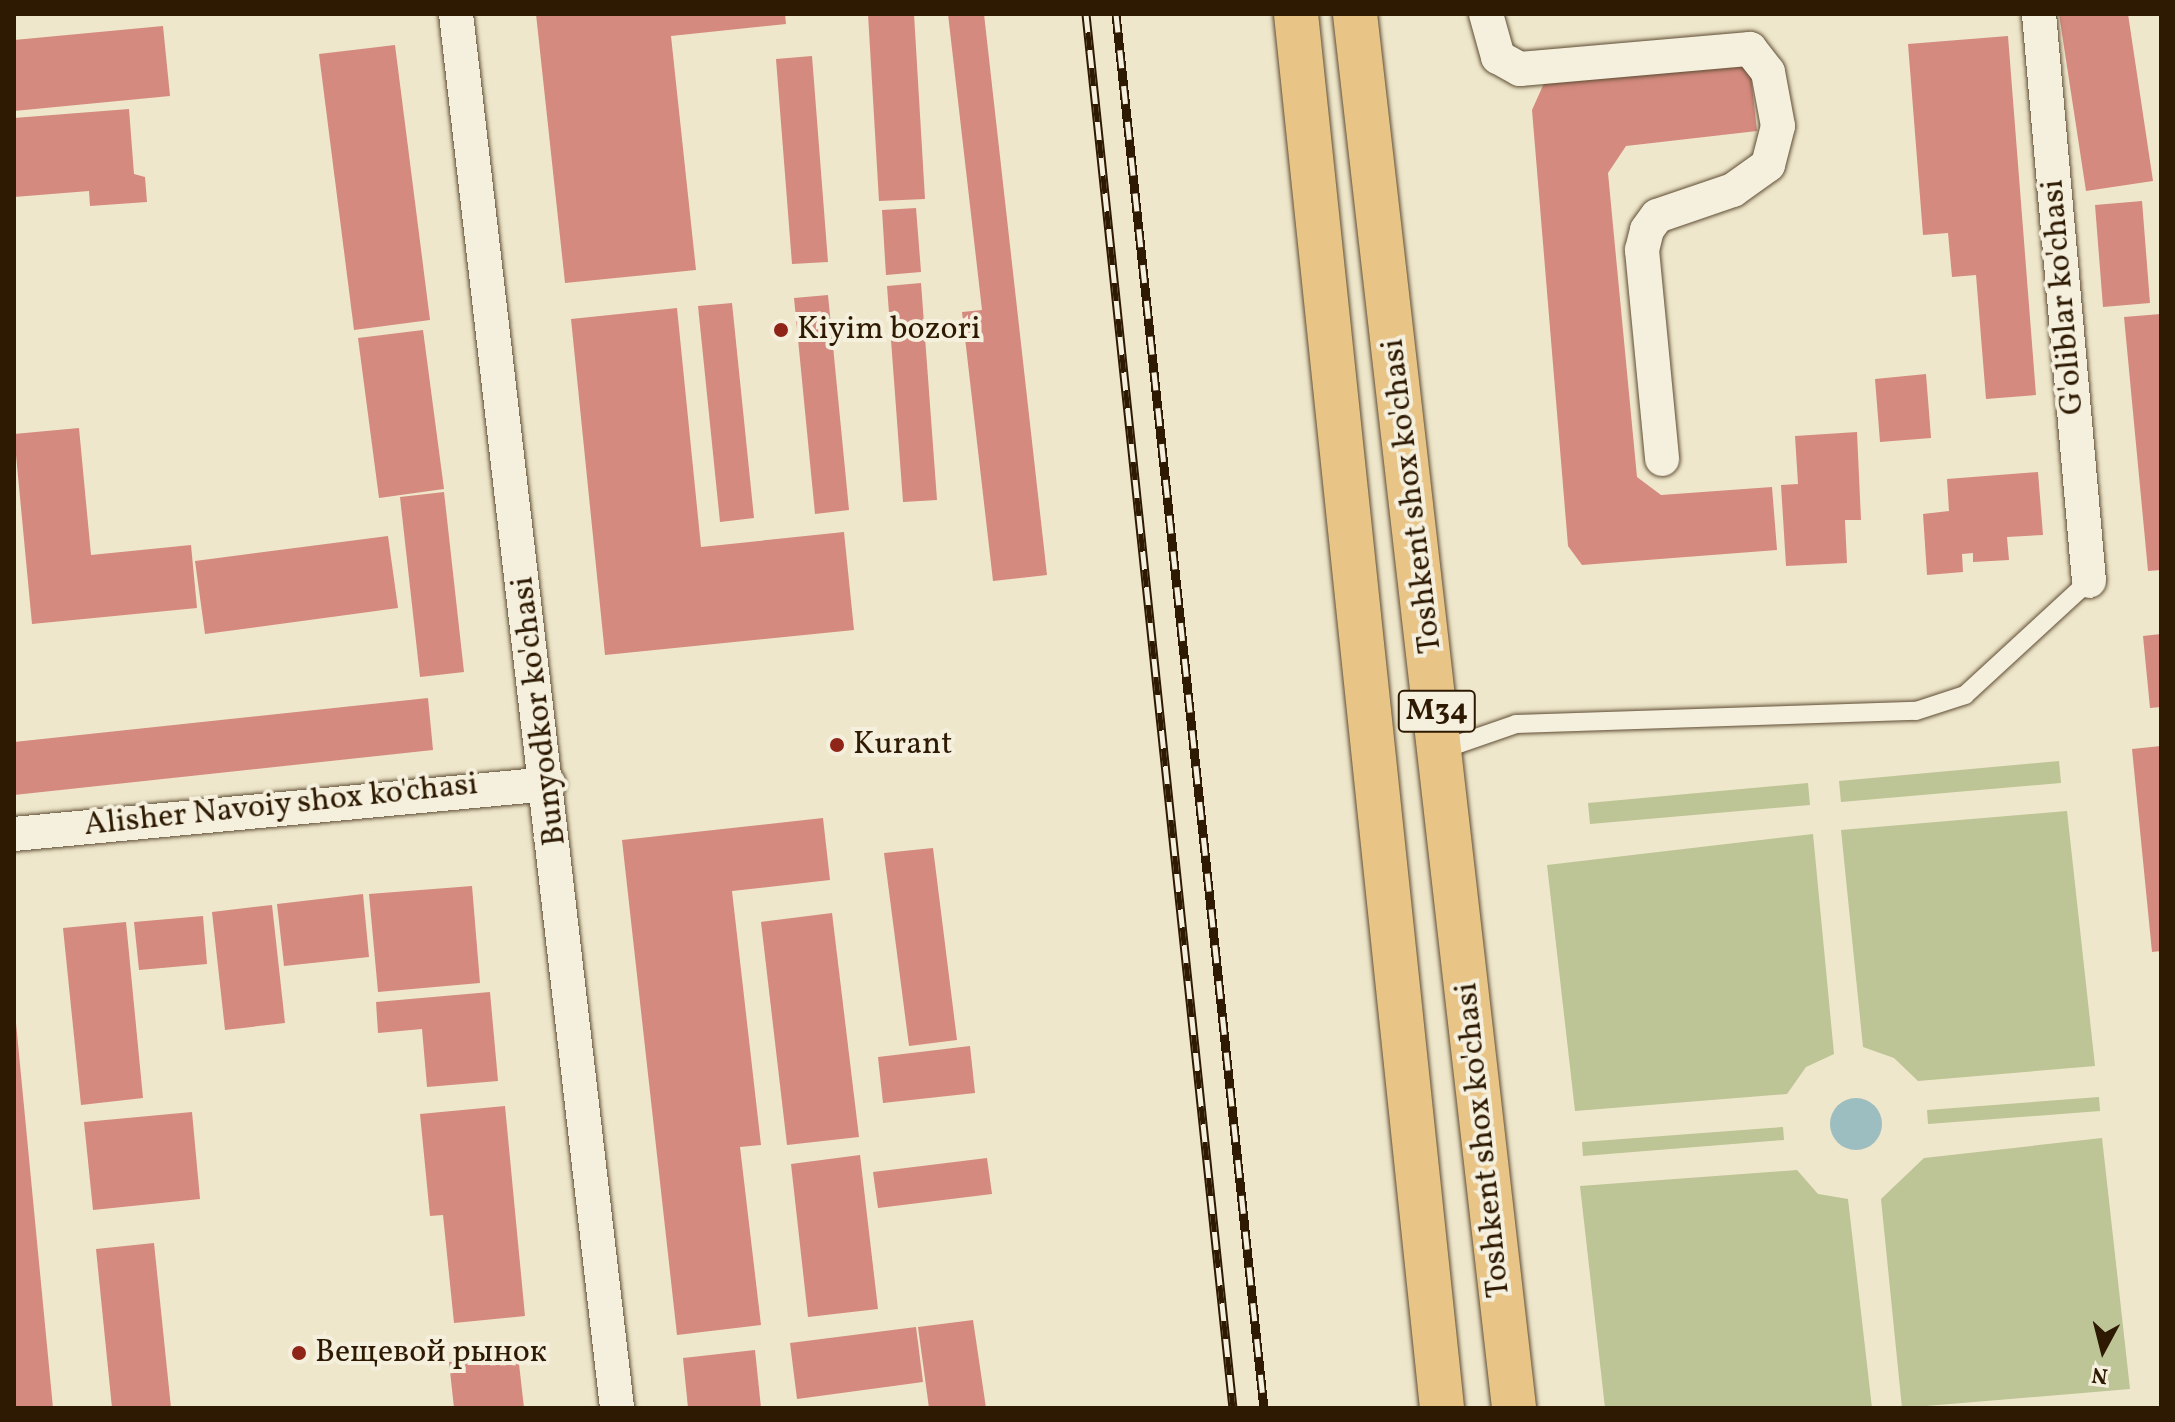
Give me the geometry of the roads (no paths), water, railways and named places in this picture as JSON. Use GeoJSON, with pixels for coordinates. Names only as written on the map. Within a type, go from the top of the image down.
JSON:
{"type":"FeatureCollection","features":[{"type":"Feature","properties":{"kind":"highway","name":"Toshkent shox ko'chasi"},"geometry":{"type":"LineString","coordinates":[[1296,14],[1442,1408]]}},
{"type":"Feature","properties":{"kind":"highway","name":"Toshkent shox ko'chasi"},"geometry":{"type":"LineString","coordinates":[[1355,14],[1514,1408]]}},
{"type":"Feature","properties":{"kind":"street","name":"Bunyodkor ko'chasi"},"geometry":{"type":"LineString","coordinates":[[456,14],[549,784],[617,1408]]}},
{"type":"Feature","properties":{"kind":"street"},"geometry":{"type":"LineString","coordinates":[[1486,14],[1498,57],[1520,69],[1750,49],[1768,72],[1778,126],[1768,165],[1733,190],[1657,216],[1647,230],[1642,250],[1662,459]]}},
{"type":"Feature","properties":{"kind":"street","name":"G'oliblar ko'chasi"},"geometry":{"type":"LineString","coordinates":[[2039,14],[2089,581]]}},
{"type":"Feature","properties":{"kind":"street","name":"Alisher Navoiy shox ko'chasi"},"geometry":{"type":"LineString","coordinates":[[14,834],[549,784]]}},
{"type":"Feature","properties":{"kind":"lane"},"geometry":{"type":"LineString","coordinates":[[1441,750],[1516,724],[1916,711],[1965,695],[2089,581]]}},
{"type":"Feature","properties":{"kind":"water"},"geometry":{"type":"Polygon","coordinates":[[[1856,1098],[1874,1106],[1882,1124],[1874,1142],[1856,1150],[1838,1142],[1830,1124],[1838,1106],[1856,1098]]]}},
{"type":"Feature","properties":{"kind":"railway"},"geometry":{"type":"LineString","coordinates":[[1086,14],[1233,1408]]}},
{"type":"Feature","properties":{"kind":"railway"},"geometry":{"type":"LineString","coordinates":[[1116,14],[1264,1408]]}},
{"type":"Feature","properties":{"kind":"place","name":"Kiyim bozori"},"geometry":{"type":"Point","coordinates":[781,330]}},
{"type":"Feature","properties":{"kind":"place","name":"Kurant"},"geometry":{"type":"Point","coordinates":[837,745]}},
{"type":"Feature","properties":{"kind":"place","name":"Вещевой рынок"},"geometry":{"type":"Point","coordinates":[299,1353]}}]}
